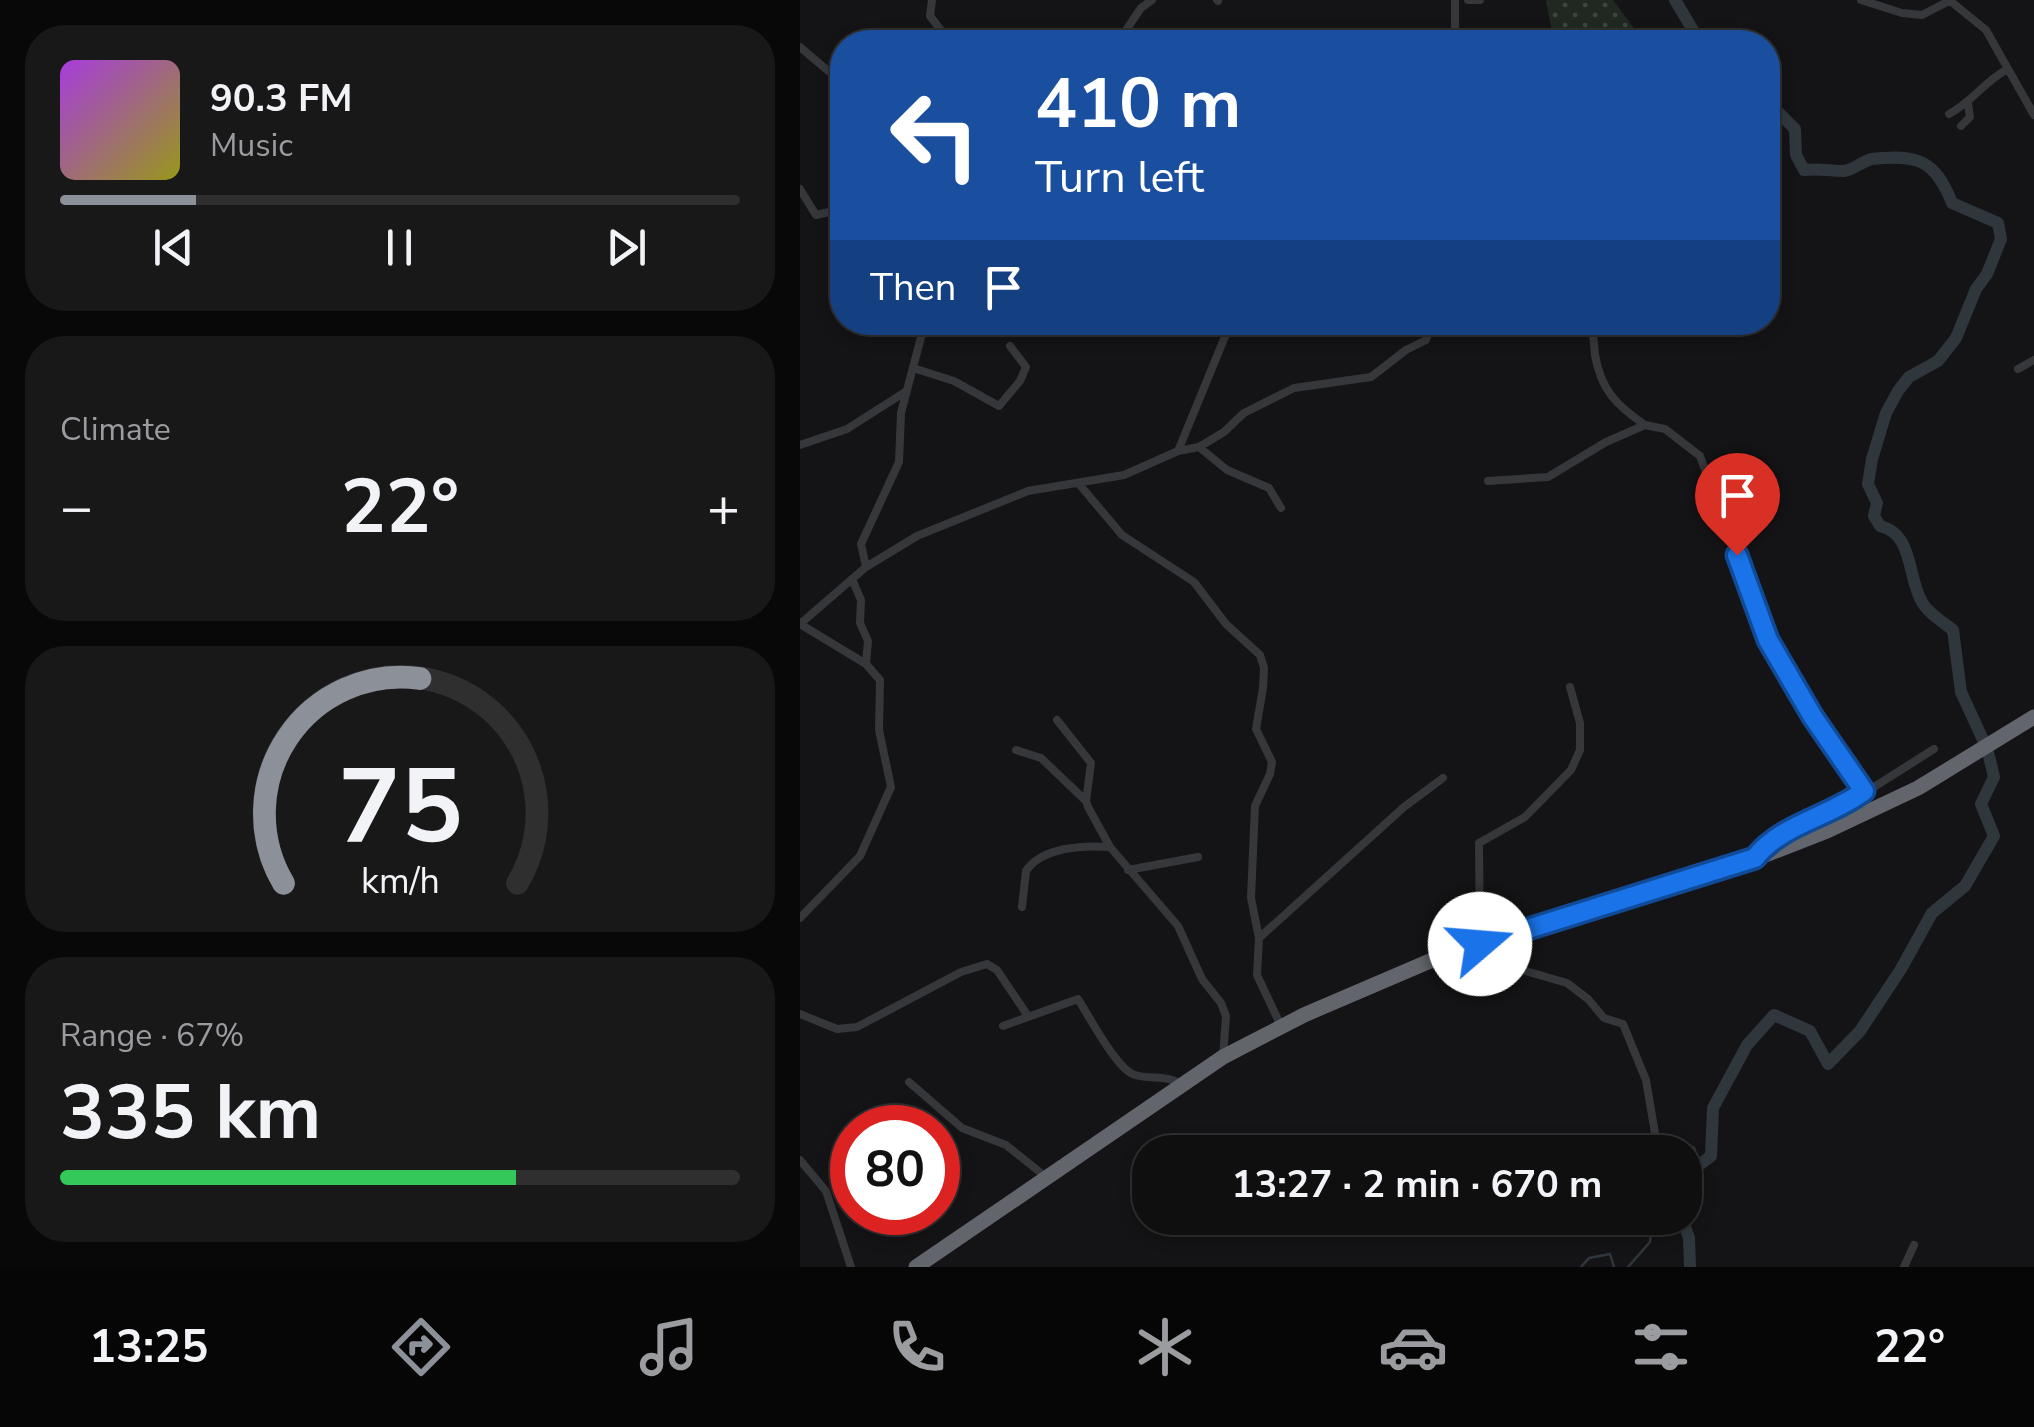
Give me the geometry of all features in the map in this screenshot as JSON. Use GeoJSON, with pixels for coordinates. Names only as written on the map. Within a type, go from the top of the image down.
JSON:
{"type":"FeatureCollection","features":[{"type":"Feature","properties":{"kind":"highway"},"geometry":{"type":"LineString","coordinates":[[916,1267],[1223,1057],[1282,1026],[1430,960],[1755,858],[1890,802],[2034,717]]}},
{"type":"Feature","properties":{"kind":"street"},"geometry":{"type":"LineString","coordinates":[[932,0],[930,16],[941,30]]}},
{"type":"Feature","properties":{"kind":"street"},"geometry":{"type":"LineString","coordinates":[[1126,30],[1140,8],[1152,0]]}},
{"type":"Feature","properties":{"kind":"street"},"geometry":{"type":"LineString","coordinates":[[1455,30],[1456,0]]}},
{"type":"Feature","properties":{"kind":"street"},"geometry":{"type":"LineString","coordinates":[[1468,0],[1480,0]]}},
{"type":"Feature","properties":{"kind":"street"},"geometry":{"type":"LineString","coordinates":[[1861,0],[1922,15],[1949,0],[1986,30],[2034,115]]}},
{"type":"Feature","properties":{"kind":"street"},"geometry":{"type":"LineString","coordinates":[[800,46],[830,72]]}},
{"type":"Feature","properties":{"kind":"street"},"geometry":{"type":"LineString","coordinates":[[1950,114],[1968,104],[1992,78],[2006,70]]}},
{"type":"Feature","properties":{"kind":"street"},"geometry":{"type":"LineString","coordinates":[[1962,126],[1970,117],[1968,104]]}},
{"type":"Feature","properties":{"kind":"street"},"geometry":{"type":"LineString","coordinates":[[800,190],[803,204],[816,215],[830,212]]}},
{"type":"Feature","properties":{"kind":"street"},"geometry":{"type":"LineString","coordinates":[[866,567],[861,544],[900,462],[901,413],[921,335]]}},
{"type":"Feature","properties":{"kind":"street"},"geometry":{"type":"LineString","coordinates":[[1178,451],[1226,335]]}},
{"type":"Feature","properties":{"kind":"street"},"geometry":{"type":"LineString","coordinates":[[800,918],[860,856],[891,788],[880,730],[880,680],[866,664],[800,624],[866,567],[918,536],[1028,491],[1124,475],[1178,451],[1199,447],[1224,432],[1244,413],[1294,388],[1343,384],[1379,374],[1428,335]]}},
{"type":"Feature","properties":{"kind":"street"},"geometry":{"type":"LineString","coordinates":[[1592,335],[1599,375],[1617,406],[1645,425],[1665,429],[1700,456],[1768,640],[1813,717],[1864,791]]}},
{"type":"Feature","properties":{"kind":"street"},"geometry":{"type":"LineString","coordinates":[[913,368],[954,380],[999,406],[1020,381],[1026,367],[1010,346]]}},
{"type":"Feature","properties":{"kind":"street"},"geometry":{"type":"LineString","coordinates":[[2018,369],[2034,360]]}},
{"type":"Feature","properties":{"kind":"street"},"geometry":{"type":"LineString","coordinates":[[800,446],[847,429],[906,392]]}},
{"type":"Feature","properties":{"kind":"street"},"geometry":{"type":"LineString","coordinates":[[1488,481],[1548,477],[1606,442],[1645,425]]}},
{"type":"Feature","properties":{"kind":"street"},"geometry":{"type":"LineString","coordinates":[[1199,447],[1227,470],[1268,488],[1281,508]]}},
{"type":"Feature","properties":{"kind":"street"},"geometry":{"type":"LineString","coordinates":[[1079,484],[1122,535],[1194,582],[1226,624],[1260,656],[1263,688],[1256,729],[1272,762],[1255,806],[1251,898],[1260,938],[1257,975],[1282,1026]]}},
{"type":"Feature","properties":{"kind":"street"},"geometry":{"type":"LineString","coordinates":[[852,579],[862,600],[860,623],[868,641],[866,664]]}},
{"type":"Feature","properties":{"kind":"street"},"geometry":{"type":"LineString","coordinates":[[1570,687],[1580,723],[1580,750],[1571,770],[1525,817],[1479,842],[1484,943],[1515,968],[1567,983],[1604,1018],[1623,1024],[1646,1080],[1655,1135]]}},
{"type":"Feature","properties":{"kind":"street"},"geometry":{"type":"LineString","coordinates":[[1057,720],[1091,763],[1086,801]]}},
{"type":"Feature","properties":{"kind":"street"},"geometry":{"type":"LineString","coordinates":[[1755,858],[1777,836],[1844,806],[1934,749]]}},
{"type":"Feature","properties":{"kind":"street"},"geometry":{"type":"LineString","coordinates":[[1016,750],[1041,758],[1086,801],[1110,847],[1178,926],[1202,979],[1221,1002],[1226,1016],[1223,1057]]}},
{"type":"Feature","properties":{"kind":"street"},"geometry":{"type":"LineString","coordinates":[[1260,938],[1404,807],[1443,778]]}},
{"type":"Feature","properties":{"kind":"street"},"geometry":{"type":"LineString","coordinates":[[1022,907],[1022,884],[1028,866],[1038,859],[1078,846],[1110,847]]}},
{"type":"Feature","properties":{"kind":"street"},"geometry":{"type":"LineString","coordinates":[[1128,870],[1198,857]]}},
{"type":"Feature","properties":{"kind":"street"},"geometry":{"type":"LineString","coordinates":[[800,1014],[838,1029],[857,1027],[961,972],[987,964],[997,970],[1028,1016]]}},
{"type":"Feature","properties":{"kind":"street"},"geometry":{"type":"LineString","coordinates":[[1004,1026],[1078,999],[1125,1070],[1139,1076],[1167,1077],[1182,1084]]}},
{"type":"Feature","properties":{"kind":"street"},"geometry":{"type":"LineString","coordinates":[[909,1082],[962,1128],[1006,1145],[1046,1176]]}},
{"type":"Feature","properties":{"kind":"street"},"geometry":{"type":"LineString","coordinates":[[800,1160],[826,1191],[851,1267]]}},
{"type":"Feature","properties":{"kind":"street"},"geometry":{"type":"LineString","coordinates":[[1904,1267],[1914,1245]]}},
{"type":"Feature","properties":{"kind":"shaded area"},"geometry":{"type":"Polygon","coordinates":[[[1546,0],[1613,0],[1635,30],[1552,30],[1546,0]]]}},
{"type":"Feature","properties":{"kind":"waterway"},"geometry":{"type":"LineString","coordinates":[[1675,0],[1693,30]]}},
{"type":"Feature","properties":{"kind":"waterway"},"geometry":{"type":"LineString","coordinates":[[1780,114],[1795,129],[1796,155],[1804,170],[1844,171],[1872,159],[1913,159],[1939,177],[1952,203],[1998,223],[2001,239],[1956,338],[1938,361],[1909,377],[1886,413],[1868,484],[1877,503],[1874,516],[1880,526],[1899,538],[1922,602],[1953,630],[1961,692],[1984,742]]}},
{"type":"Feature","properties":{"kind":"waterway"},"geometry":{"type":"LineString","coordinates":[[1702,1163],[1711,1156],[1713,1108],[1747,1045],[1774,1015],[1810,1031],[1828,1064],[1860,1031],[1932,913],[1965,886],[1994,836],[1981,804],[1994,777],[1988,752]]}},
{"type":"Feature","properties":{"kind":"waterway"},"geometry":{"type":"LineString","coordinates":[[1628,1267],[1650,1242],[1651,1235]]}},
{"type":"Feature","properties":{"kind":"waterway"},"geometry":{"type":"LineString","coordinates":[[1688,1235],[1690,1267]]}},
{"type":"Feature","properties":{"kind":"waterway"},"geometry":{"type":"LineString","coordinates":[[1581,1267],[1589,1258],[1610,1254],[1614,1267]]}},
{"type":"Feature","properties":{"kind":"route"},"geometry":{"type":"LineString","coordinates":[[1480,944],[1755,858],[1777,836],[1844,806],[1864,791],[1813,717],[1768,640],[1737,555]]}}]}
